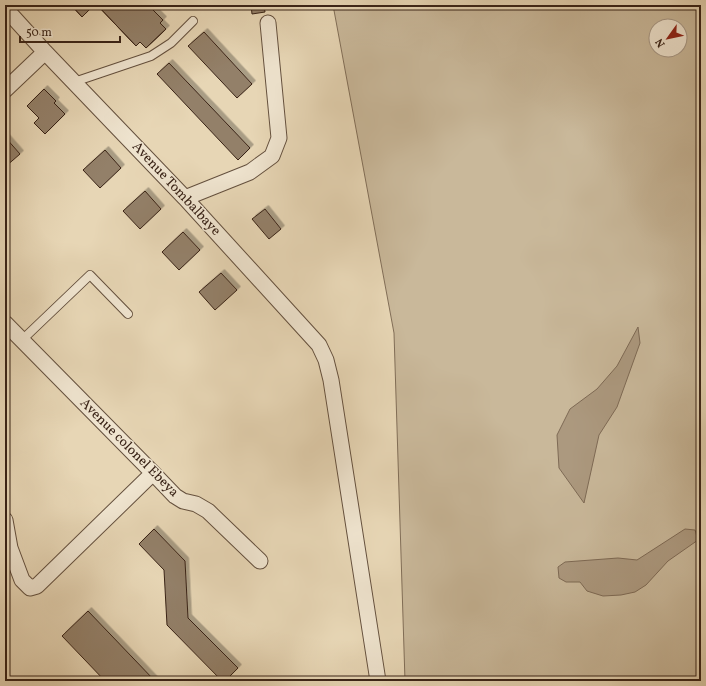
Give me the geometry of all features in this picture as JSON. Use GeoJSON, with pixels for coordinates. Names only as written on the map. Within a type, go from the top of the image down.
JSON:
{"type":"FeatureCollection","features":[{"type":"Feature","properties":{"kind":"street","name":"Avenue Tombalbaye"},"geometry":{"type":"LineString","coordinates":[[5,8],[45,52],[185,198],[319,345],[326,360],[331,380],[378,681]]}},
{"type":"Feature","properties":{"kind":"street"},"geometry":{"type":"LineString","coordinates":[[185,198],[250,172],[272,156],[279,138],[268,23]]}},
{"type":"Feature","properties":{"kind":"street"},"geometry":{"type":"LineString","coordinates":[[5,90],[45,52]]}},
{"type":"Feature","properties":{"kind":"street","name":"Avenue colonel Ebeya"},"geometry":{"type":"LineString","coordinates":[[5,324],[174,496],[183,501],[196,504],[208,511],[260,561]]}},
{"type":"Feature","properties":{"kind":"street"},"geometry":{"type":"LineString","coordinates":[[5,520],[10,548],[22,580],[30,588],[37,586],[153,473]]}},
{"type":"Feature","properties":{"kind":"lane"},"geometry":{"type":"LineString","coordinates":[[74,82],[151,56],[171,43],[193,20]]}},
{"type":"Feature","properties":{"kind":"lane"},"geometry":{"type":"LineString","coordinates":[[22,340],[90,274],[128,314]]}},
{"type":"Feature","properties":{"kind":"shaded area"},"geometry":{"type":"Polygon","coordinates":[[[333,5],[701,5],[701,681],[405,681],[394,333],[333,5]]]}},
{"type":"Feature","properties":{"kind":"shaded area"},"geometry":{"type":"Polygon","coordinates":[[[638,327],[640,343],[617,407],[599,435],[584,503],[559,468],[557,435],[570,409],[597,389],[617,366],[638,327]]]}},
{"type":"Feature","properties":{"kind":"shaded area"},"geometry":{"type":"Polygon","coordinates":[[[685,529],[695,530],[698,540],[668,561],[646,585],[635,592],[621,595],[603,596],[587,591],[580,582],[566,582],[559,578],[558,567],[565,562],[618,558],[637,560],[685,529]]]}},
{"type":"Feature","properties":{"kind":"building"},"geometry":{"type":"Polygon","coordinates":[[[71,5],[94,5],[82,17],[71,5]]]}},
{"type":"Feature","properties":{"kind":"building"},"geometry":{"type":"Polygon","coordinates":[[[71,5],[94,5],[82,17],[71,5]]]}},
{"type":"Feature","properties":{"kind":"building"},"geometry":{"type":"Polygon","coordinates":[[[97,5],[148,5],[163,20],[160,23],[166,29],[146,48],[140,42],[136,46],[97,5]]]}},
{"type":"Feature","properties":{"kind":"building"},"geometry":{"type":"Polygon","coordinates":[[[97,5],[148,5],[163,20],[160,23],[166,29],[146,48],[140,42],[136,46],[97,5]]]}},
{"type":"Feature","properties":{"kind":"building"},"geometry":{"type":"Polygon","coordinates":[[[251,5],[264,5],[265,12],[252,14],[251,5]]]}},
{"type":"Feature","properties":{"kind":"building"},"geometry":{"type":"Polygon","coordinates":[[[204,32],[252,84],[237,98],[188,46],[204,32]]]}},
{"type":"Feature","properties":{"kind":"building"},"geometry":{"type":"Polygon","coordinates":[[[169,63],[250,148],[238,160],[157,74],[169,63]]]}},
{"type":"Feature","properties":{"kind":"building"},"geometry":{"type":"Polygon","coordinates":[[[44,89],[56,101],[54,103],[65,114],[45,134],[34,123],[39,118],[27,106],[44,89]]]}},
{"type":"Feature","properties":{"kind":"building"},"geometry":{"type":"Polygon","coordinates":[[[5,137],[20,154],[5,167],[5,137]]]}},
{"type":"Feature","properties":{"kind":"building"},"geometry":{"type":"Polygon","coordinates":[[[105,150],[121,168],[100,188],[83,170],[105,150]]]}},
{"type":"Feature","properties":{"kind":"building"},"geometry":{"type":"Polygon","coordinates":[[[145,191],[161,209],[140,229],[123,211],[145,191]]]}},
{"type":"Feature","properties":{"kind":"building"},"geometry":{"type":"Polygon","coordinates":[[[265,209],[281,229],[269,239],[252,219],[265,209]]]}},
{"type":"Feature","properties":{"kind":"building"},"geometry":{"type":"Polygon","coordinates":[[[183,232],[200,250],[179,270],[162,252],[183,232]]]}},
{"type":"Feature","properties":{"kind":"building"},"geometry":{"type":"Polygon","coordinates":[[[221,273],[237,290],[215,310],[199,292],[221,273]]]}},
{"type":"Feature","properties":{"kind":"building"},"geometry":{"type":"Polygon","coordinates":[[[154,529],[185,561],[188,618],[238,668],[225,681],[222,681],[167,625],[164,570],[139,544],[154,529]]]}},
{"type":"Feature","properties":{"kind":"building"},"geometry":{"type":"Polygon","coordinates":[[[88,611],[155,681],[105,681],[62,636],[88,611]]]}}]}
